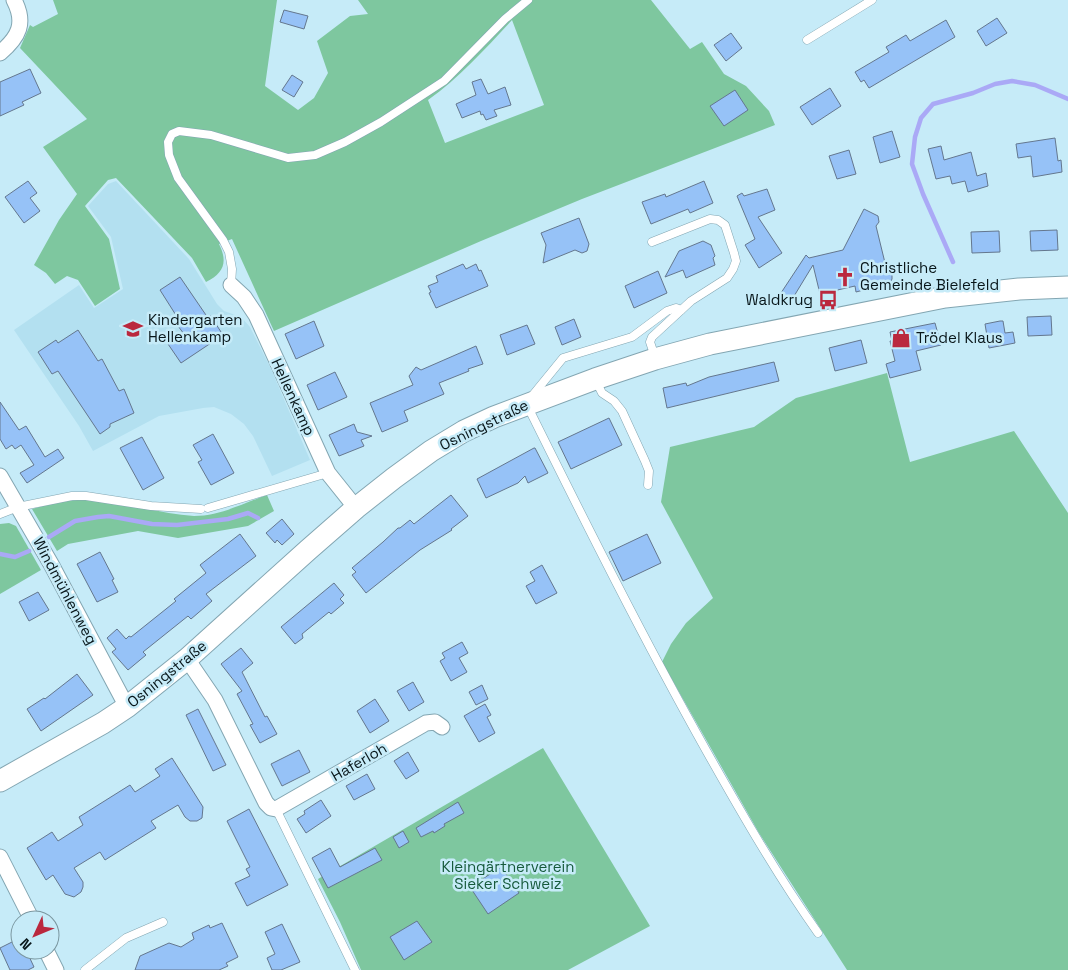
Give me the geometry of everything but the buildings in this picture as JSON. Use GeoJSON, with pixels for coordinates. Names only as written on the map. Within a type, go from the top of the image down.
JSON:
{"type":"FeatureCollection","features":[{"type":"Feature","properties":{"kind":"main road","name":"Osningstraße"},"geometry":{"type":"LineString","coordinates":[[0,781],[96,727],[127,707],[187,660],[356,508],[431,451],[464,431],[526,404],[595,379],[655,359],[729,340],[946,297],[1019,289],[1068,287]]}},
{"type":"Feature","properties":{"kind":"street"},"geometry":{"type":"LineString","coordinates":[[0,53],[14,38],[20,26],[20,11],[14,0]]}},
{"type":"Feature","properties":{"kind":"street","name":"Hellenkamp"},"geometry":{"type":"LineString","coordinates":[[231,285],[244,297],[256,315],[328,473],[356,508]]}},
{"type":"Feature","properties":{"kind":"street","name":"Windmühlenweg"},"geometry":{"type":"LineString","coordinates":[[0,476],[51,564],[127,707]]}},
{"type":"Feature","properties":{"kind":"street"},"geometry":{"type":"LineString","coordinates":[[187,660],[215,700],[266,803],[271,808],[276,809]]}},
{"type":"Feature","properties":{"kind":"street","name":"Haferloh"},"geometry":{"type":"LineString","coordinates":[[276,809],[426,723],[435,722],[442,726]]}},
{"type":"Feature","properties":{"kind":"street"},"geometry":{"type":"LineString","coordinates":[[0,856],[27,910]]}},
{"type":"Feature","properties":{"kind":"lane"},"geometry":{"type":"LineString","coordinates":[[231,285],[232,269],[226,246],[178,178],[169,156],[168,142],[172,134],[179,131],[211,135],[288,158],[315,154],[345,142],[381,122],[444,81],[505,19],[528,0]]}},
{"type":"Feature","properties":{"kind":"lane"},"geometry":{"type":"LineString","coordinates":[[807,40],[872,0]]}},
{"type":"Feature","properties":{"kind":"lane"},"geometry":{"type":"LineString","coordinates":[[652,242],[710,219],[718,220],[725,225],[736,261],[727,278],[681,310],[652,337],[650,342],[655,359]]}},
{"type":"Feature","properties":{"kind":"lane"},"geometry":{"type":"LineString","coordinates":[[681,310],[676,308],[666,311],[632,337],[563,358],[526,404],[660,670],[759,844],[818,933]]}},
{"type":"Feature","properties":{"kind":"lane"},"geometry":{"type":"LineString","coordinates":[[595,379],[602,394],[614,401],[622,411],[647,466],[649,472],[648,485]]}},
{"type":"Feature","properties":{"kind":"lane"},"geometry":{"type":"LineString","coordinates":[[0,514],[18,507],[57,498],[86,496],[151,506],[205,508],[328,473]]}},
{"type":"Feature","properties":{"kind":"lane"},"geometry":{"type":"LineString","coordinates":[[276,809],[355,970]]}},
{"type":"Feature","properties":{"kind":"lane"},"geometry":{"type":"LineString","coordinates":[[85,970],[126,938],[163,922]]}},
{"type":"Feature","properties":{"kind":"shaded area","name":"Kindergarten Hellenkamp"},"geometry":{"type":"Polygon","coordinates":[[[116,181],[189,259],[217,304],[224,311],[241,317],[250,327],[271,369],[310,460],[272,476],[253,436],[244,424],[231,414],[214,407],[159,416],[93,451],[79,426],[14,330],[79,285],[94,308],[123,289],[111,237],[88,206],[108,184],[116,181]]]}},
{"type":"Feature","properties":{"kind":"green space"},"geometry":{"type":"Polygon","coordinates":[[[53,0],[277,0],[265,86],[298,110],[314,98],[328,73],[317,41],[350,16],[368,14],[358,0],[651,0],[690,49],[702,42],[724,74],[746,86],[769,111],[775,125],[582,199],[274,331],[232,239],[219,244],[222,250],[223,266],[217,275],[206,282],[192,258],[116,178],[108,180],[85,206],[109,239],[120,289],[95,306],[78,280],[67,276],[55,284],[46,273],[34,265],[59,220],[77,194],[43,147],[87,119],[20,48],[30,25],[33,27],[58,14],[53,0]],[[512,20],[462,72],[428,100],[445,143],[544,105],[512,20]]]}},
{"type":"Feature","properties":{"kind":"green space"},"geometry":{"type":"Polygon","coordinates":[[[887,373],[910,462],[1014,431],[1068,513],[1068,970],[847,970],[759,833],[662,662],[671,644],[686,623],[713,598],[661,502],[670,447],[754,427],[796,398],[887,373]]]}},
{"type":"Feature","properties":{"kind":"green space"},"geometry":{"type":"Polygon","coordinates":[[[267,495],[274,511],[248,526],[178,538],[138,531],[68,544],[57,551],[32,509],[67,501],[89,500],[194,516],[213,514],[267,495]]]}},
{"type":"Feature","properties":{"kind":"green space"},"geometry":{"type":"Polygon","coordinates":[[[9,523],[16,526],[41,570],[0,594],[0,524],[9,523]]]}},
{"type":"Feature","properties":{"kind":"green space","name":"Kleingärtnerverein Sieker Schweiz"},"geometry":{"type":"Polygon","coordinates":[[[543,748],[650,926],[568,970],[361,970],[340,922],[318,879],[543,748]]]}},
{"type":"Feature","properties":{"kind":"waterway"},"geometry":{"type":"LineString","coordinates":[[953,262],[912,164],[915,137],[921,118],[933,104],[973,93],[995,84],[1012,81],[1035,85],[1068,99]]}},
{"type":"Feature","properties":{"kind":"waterway"},"geometry":{"type":"LineString","coordinates":[[49,537],[75,521],[98,517],[109,516],[152,524],[177,525],[228,519],[248,513],[258,518]]}},
{"type":"Feature","properties":{"kind":"waterway"},"geometry":{"type":"LineString","coordinates":[[0,554],[15,557],[29,551]]}},
{"type":"Feature","properties":{"kind":"place","name":"Christliche Gemeinde Bielefeld"},"geometry":{"type":"Point","coordinates":[845,277]}},
{"type":"Feature","properties":{"kind":"place","name":"Waldkrug"},"geometry":{"type":"Point","coordinates":[828,300]}},
{"type":"Feature","properties":{"kind":"place","name":"Kindergarten Hellenkamp"},"geometry":{"type":"Point","coordinates":[133,329]}},
{"type":"Feature","properties":{"kind":"place","name":"Trödel Klaus"},"geometry":{"type":"Point","coordinates":[901,338]}}]}
